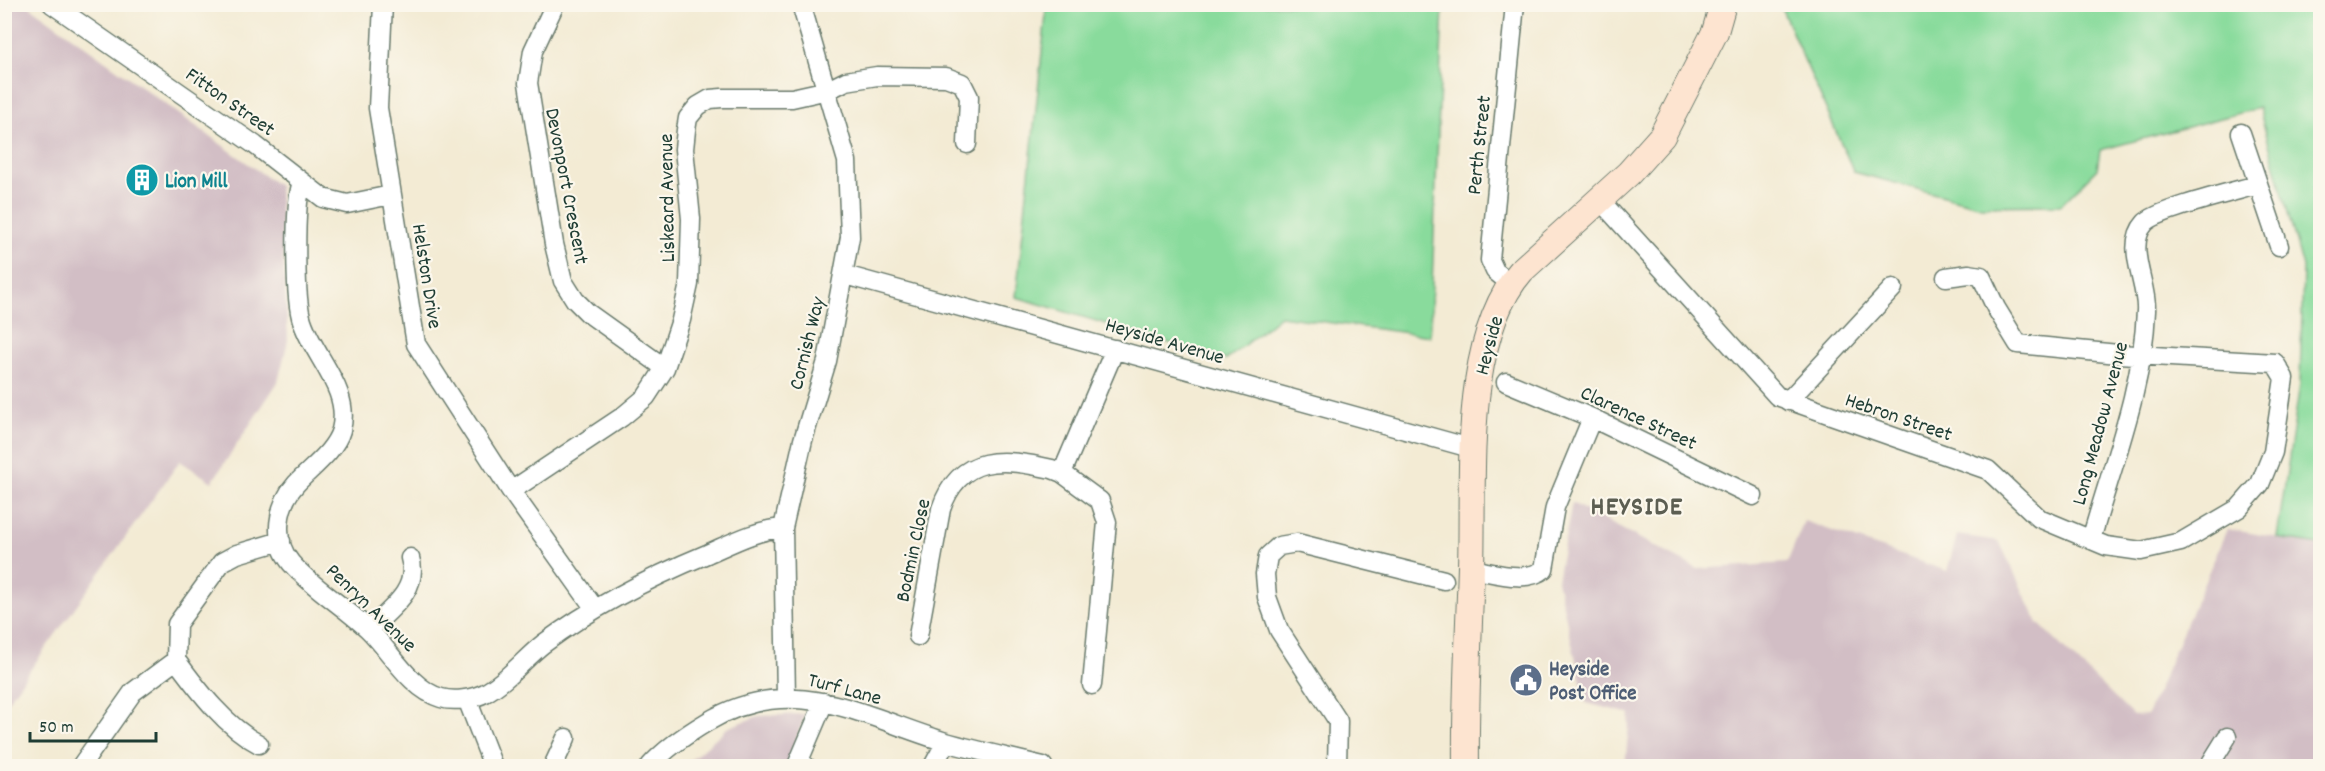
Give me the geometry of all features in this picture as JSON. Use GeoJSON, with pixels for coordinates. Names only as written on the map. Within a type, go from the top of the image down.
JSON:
{"type":"FeatureCollection","features":[{"type":"Feature","properties":{"kind":"main road","name":"Heyside"},"geometry":{"type":"LineString","coordinates":[[1466,766],[1474,449],[1479,376],[1484,348],[1495,312],[1510,283],[1598,198],[1629,173],[1662,136],[1715,32],[1723,4]]}},
{"type":"Feature","properties":{"kind":"street","name":"Fitton Street"},"geometry":{"type":"LineString","coordinates":[[52,4],[74,10],[323,198],[347,204],[392,195]]}},
{"type":"Feature","properties":{"kind":"street","name":"Helston Drive"},"geometry":{"type":"LineString","coordinates":[[383,4],[378,108],[416,344],[512,491],[595,609]]}},
{"type":"Feature","properties":{"kind":"street","name":"Devonport Crescent"},"geometry":{"type":"LineString","coordinates":[[555,4],[533,51],[528,83],[554,244],[563,281],[575,300],[588,313],[665,368]]}},
{"type":"Feature","properties":{"kind":"street","name":"Cornish Way"},"geometry":{"type":"LineString","coordinates":[[786,697],[783,528],[803,440],[827,361],[845,275],[850,237],[848,161],[801,4]]}},
{"type":"Feature","properties":{"kind":"street","name":"Perth Street"},"geometry":{"type":"LineString","coordinates":[[1510,283],[1495,271],[1490,260],[1515,4]]}},
{"type":"Feature","properties":{"kind":"street","name":"Liskeard Avenue"},"geometry":{"type":"LineString","coordinates":[[512,491],[622,417],[646,397],[665,368],[681,320],[689,284],[691,219],[684,150],[688,118],[698,106],[710,99],[792,98],[828,90],[846,81],[877,76],[956,79],[966,89],[969,96],[967,144]]}},
{"type":"Feature","properties":{"kind":"street"},"geometry":{"type":"LineString","coordinates":[[2241,133],[2278,246]]}},
{"type":"Feature","properties":{"kind":"street","name":"Penryn Avenue"},"geometry":{"type":"LineString","coordinates":[[302,182],[298,192],[297,246],[302,317],[340,397],[343,414],[335,443],[284,501],[279,520],[281,541],[290,562],[369,630],[420,686],[443,699],[467,699]]}},
{"type":"Feature","properties":{"kind":"street","name":"Long Meadow Avenue"},"geometry":{"type":"LineString","coordinates":[[2091,540],[2136,388],[2142,356],[2147,298],[2137,259],[2138,236],[2145,222],[2164,213],[2257,185]]}},
{"type":"Feature","properties":{"kind":"street","name":"Hebron Street"},"geometry":{"type":"LineString","coordinates":[[1598,198],[1777,396],[1988,470],[2039,518],[2106,546],[2141,551],[2181,542],[2239,508],[2260,484],[2273,452],[2284,378],[2275,363],[2142,356]]}},
{"type":"Feature","properties":{"kind":"street"},"geometry":{"type":"LineString","coordinates":[[1946,277],[1969,274],[1981,276],[1996,308],[2018,344],[2142,356]]}},
{"type":"Feature","properties":{"kind":"street","name":"Heyside Avenue"},"geometry":{"type":"LineString","coordinates":[[845,275],[1474,449]]}},
{"type":"Feature","properties":{"kind":"street"},"geometry":{"type":"LineString","coordinates":[[1788,401],[1893,288]]}},
{"type":"Feature","properties":{"kind":"street"},"geometry":{"type":"LineString","coordinates":[[1062,473],[1115,349]]}},
{"type":"Feature","properties":{"kind":"street","name":"Clarence Street"},"geometry":{"type":"LineString","coordinates":[[1506,382],[1592,418],[1753,496]]}},
{"type":"Feature","properties":{"kind":"street"},"geometry":{"type":"LineString","coordinates":[[1471,569],[1534,576],[1544,569],[1555,507],[1592,418]]}},
{"type":"Feature","properties":{"kind":"street","name":"Bodmin Close"},"geometry":{"type":"LineString","coordinates":[[918,636],[941,509],[949,490],[973,467],[987,462],[1040,466],[1062,473],[1100,501],[1107,522],[1092,685]]}},
{"type":"Feature","properties":{"kind":"street"},"geometry":{"type":"LineString","coordinates":[[493,766],[467,699],[485,693],[542,645],[595,609],[656,576],[764,529],[783,528]]}},
{"type":"Feature","properties":{"kind":"street"},"geometry":{"type":"LineString","coordinates":[[259,744],[243,736],[191,680],[176,660],[177,624],[222,562],[237,554],[281,541]]}},
{"type":"Feature","properties":{"kind":"street"},"geometry":{"type":"LineString","coordinates":[[1337,766],[1338,721],[1272,617],[1265,574],[1268,556],[1279,546],[1297,543],[1444,580]]}},
{"type":"Feature","properties":{"kind":"street"},"geometry":{"type":"LineString","coordinates":[[369,630],[410,588],[413,567],[410,558]]}},
{"type":"Feature","properties":{"kind":"street"},"geometry":{"type":"LineString","coordinates":[[81,766],[133,692],[176,660]]}},
{"type":"Feature","properties":{"kind":"street","name":"Turf Lane"},"geometry":{"type":"LineString","coordinates":[[650,766],[694,730],[723,713],[755,701],[786,697],[824,702],[946,742],[1043,766]]}},
{"type":"Feature","properties":{"kind":"street"},"geometry":{"type":"LineString","coordinates":[[806,766],[798,763],[824,702]]}},
{"type":"Feature","properties":{"kind":"street"},"geometry":{"type":"LineString","coordinates":[[2209,766],[2228,737]]}},
{"type":"Feature","properties":{"kind":"street"},"geometry":{"type":"LineString","coordinates":[[554,766],[566,738]]}},
{"type":"Feature","properties":{"kind":"street"},"geometry":{"type":"LineString","coordinates":[[933,766],[946,742]]}},
{"type":"Feature","properties":{"kind":"shaded area"},"geometry":{"type":"Polygon","coordinates":[[[4,5],[28,5],[279,186],[288,340],[278,382],[212,482],[180,461],[5,705],[4,5]]]}},
{"type":"Feature","properties":{"kind":"shaded area"},"geometry":{"type":"Polygon","coordinates":[[[1572,503],[1698,569],[1787,563],[1804,521],[1947,571],[1957,535],[1999,541],[2038,623],[2133,716],[2147,715],[2227,529],[2320,545],[2320,766],[1625,766],[1630,714],[1586,703],[1557,580],[1572,503]]]}},
{"type":"Feature","properties":{"kind":"shaded area"},"geometry":{"type":"Polygon","coordinates":[[[805,714],[787,766],[684,766],[727,728],[758,716],[805,714]]]}},
{"type":"Feature","properties":{"kind":"green space"},"geometry":{"type":"Polygon","coordinates":[[[1047,5],[1443,5],[1430,336],[1280,316],[1226,360],[1016,297],[1047,5]]]}},
{"type":"Feature","properties":{"kind":"green space"},"geometry":{"type":"Polygon","coordinates":[[[1780,5],[2320,5],[2320,545],[2277,538],[2300,384],[2303,267],[2259,108],[2100,150],[2097,169],[2061,205],[1981,206],[1854,172],[1780,5]]]}},
{"type":"Feature","properties":{"kind":"place","name":"Lion Mill"},"geometry":{"type":"Point","coordinates":[142,180]}},
{"type":"Feature","properties":{"kind":"place","name":"Heyside Post Office"},"geometry":{"type":"Point","coordinates":[1526,680]}},
{"type":"Feature","properties":{"kind":"district","name":"HEYSIDE"},"geometry":{"type":"Point","coordinates":[1637,505]}}]}
